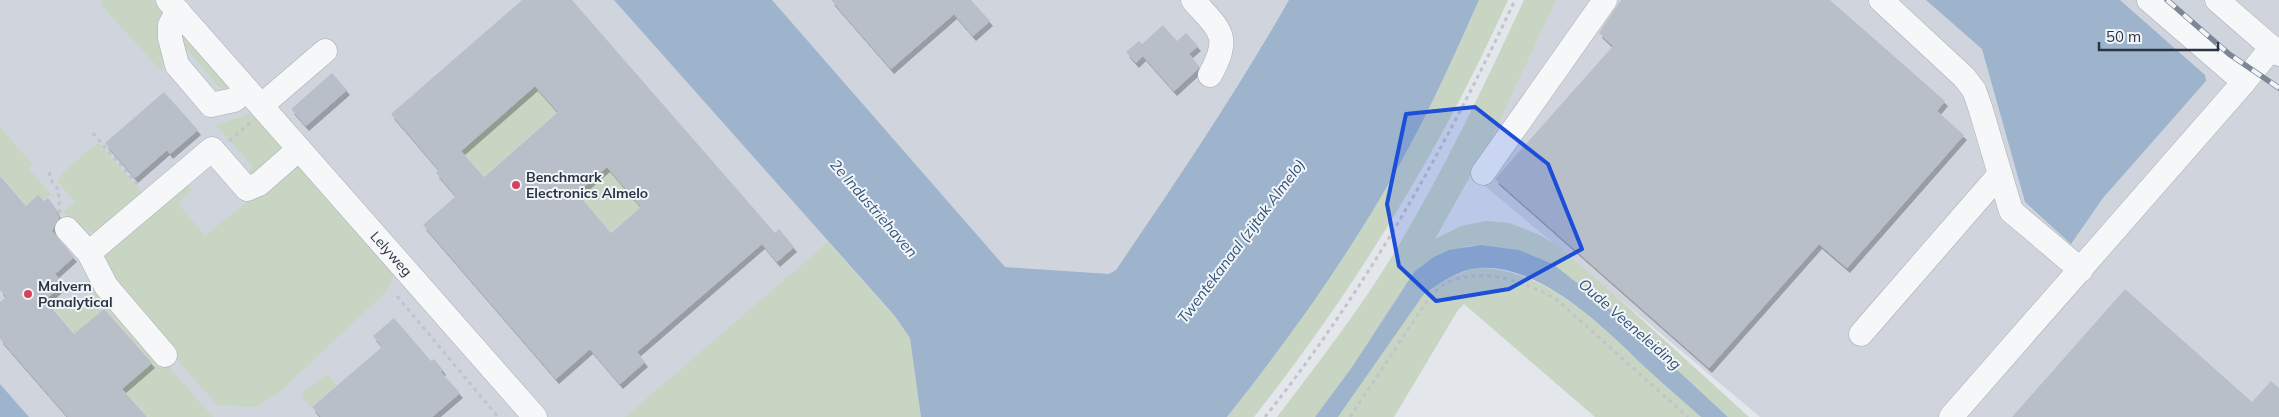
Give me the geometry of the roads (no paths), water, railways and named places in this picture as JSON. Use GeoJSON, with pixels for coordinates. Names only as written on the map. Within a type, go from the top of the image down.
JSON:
{"type":"FeatureCollection","features":[{"type":"Feature","properties":{"kind":"street"},"geometry":{"type":"LineString","coordinates":[[1193,0],[1217,27],[1223,39],[1220,57],[1210,75]]}},
{"type":"Feature","properties":{"kind":"street"},"geometry":{"type":"LineString","coordinates":[[1483,173],[1605,0]]}},
{"type":"Feature","properties":{"kind":"street"},"geometry":{"type":"LineString","coordinates":[[1881,0],[1964,77],[1974,90],[2008,204],[2016,216],[2081,270]]}},
{"type":"Feature","properties":{"kind":"street"},"geometry":{"type":"LineString","coordinates":[[2149,0],[2244,82]]}},
{"type":"Feature","properties":{"kind":"street"},"geometry":{"type":"LineString","coordinates":[[1951,417],[2244,82],[2275,51],[2217,0]]}},
{"type":"Feature","properties":{"kind":"street","name":"Lelyweg"},"geometry":{"type":"LineString","coordinates":[[173,6],[170,38],[177,65],[211,104],[234,100],[257,102]]}},
{"type":"Feature","properties":{"kind":"street","name":"Lelyweg"},"geometry":{"type":"LineString","coordinates":[[173,6],[535,417]]}},
{"type":"Feature","properties":{"kind":"street"},"geometry":{"type":"LineString","coordinates":[[257,102],[325,51]]}},
{"type":"Feature","properties":{"kind":"street"},"geometry":{"type":"LineString","coordinates":[[89,253],[212,149],[247,188],[260,184],[299,149]]}},
{"type":"Feature","properties":{"kind":"street"},"geometry":{"type":"LineString","coordinates":[[1861,334],[2000,174]]}},
{"type":"Feature","properties":{"kind":"street"},"geometry":{"type":"LineString","coordinates":[[67,229],[89,253],[106,286],[165,355]]}},
{"type":"Feature","properties":{"kind":"water"},"geometry":{"type":"Polygon","coordinates":[[[614,0],[772,0],[1005,267],[1109,274],[1116,270],[1183,170],[1227,103],[1289,0],[1479,0],[1424,117],[1375,208],[1329,280],[1227,417],[921,417],[910,338],[894,315],[614,0]]]}},
{"type":"Feature","properties":{"kind":"water"},"geometry":{"type":"Polygon","coordinates":[[[1926,0],[2120,0],[2205,75],[2206,81],[2103,198],[2071,244],[2025,202],[1982,49],[1926,0]]]}},
{"type":"Feature","properties":{"kind":"water"},"geometry":{"type":"Polygon","coordinates":[[[1481,245],[1519,250],[1553,264],[1617,314],[1728,417],[1701,417],[1592,318],[1548,287],[1525,276],[1502,269],[1478,268],[1456,274],[1424,294],[1338,417],[1315,417],[1352,367],[1414,272],[1434,257],[1449,250],[1481,245]]]}},
{"type":"Feature","properties":{"kind":"water"},"geometry":{"type":"Polygon","coordinates":[[[0,384],[29,417],[0,417],[0,384]]]}},
{"type":"Feature","properties":{"kind":"railway"},"geometry":{"type":"LineString","coordinates":[[2167,0],[2229,54],[2279,88]]}},
{"type":"Feature","properties":{"kind":"place","name":"Benchmark Electronics Almelo"},"geometry":{"type":"Point","coordinates":[516,185]}},
{"type":"Feature","properties":{"kind":"place","name":"Malvern Panalytical"},"geometry":{"type":"Point","coordinates":[28,294]}},
{"type":"Feature","properties":{"kind":"water label","name":"2e Industriehaven"},"geometry":{"type":"Point","coordinates":[874,208]}},
{"type":"Feature","properties":{"kind":"water label","name":"Twentekanaal (zijtak Almelo)"},"geometry":{"type":"Point","coordinates":[1241,241]}},
{"type":"Feature","properties":{"kind":"water label","name":"Oude Veeneleiding"},"geometry":{"type":"Point","coordinates":[1630,324]}}]}
